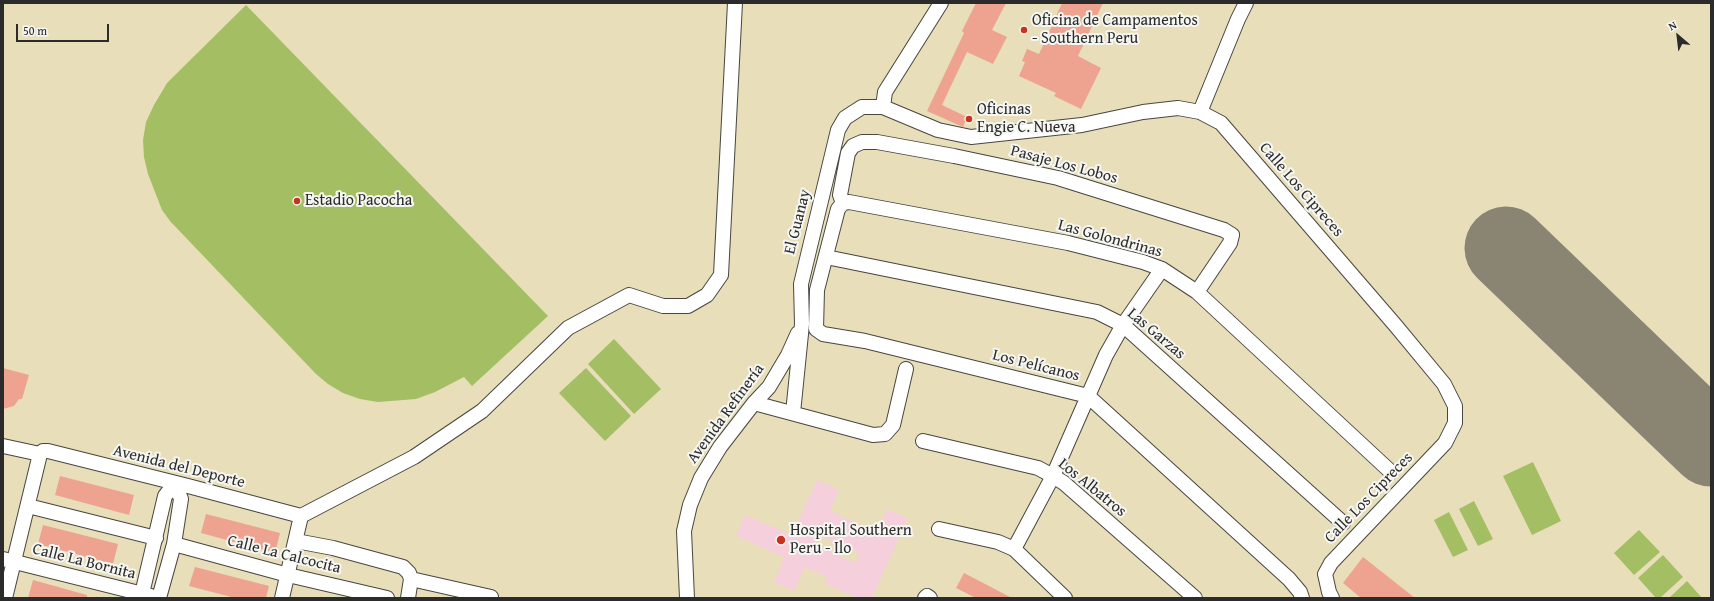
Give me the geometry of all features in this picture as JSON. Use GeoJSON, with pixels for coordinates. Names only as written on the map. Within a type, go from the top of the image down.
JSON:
{"type":"FeatureCollection","features":[{"type":"Feature","properties":{"kind":"street"},"geometry":{"type":"LineString","coordinates":[[282,598],[301,516],[414,457],[482,411],[568,328],[629,295],[663,306],[688,306],[707,295],[721,275],[735,3]]}},
{"type":"Feature","properties":{"kind":"street"},"geometry":{"type":"LineString","coordinates":[[883,107],[885,92],[941,3]]}},
{"type":"Feature","properties":{"kind":"street"},"geometry":{"type":"LineString","coordinates":[[1200,112],[1246,3]]}},
{"type":"Feature","properties":{"kind":"street","name":"Calle Los Cipreces"},"geometry":{"type":"LineString","coordinates":[[838,130],[845,118],[862,107],[883,107],[938,130],[971,136],[1082,125],[1143,112],[1178,108],[1200,112],[1220,123],[1396,326],[1444,384],[1455,406],[1454,423],[1445,444],[1331,563],[1325,574],[1332,598]]}},
{"type":"Feature","properties":{"kind":"street","name":"El Guanay"},"geometry":{"type":"LineString","coordinates":[[793,413],[802,324],[801,284],[838,130]]}},
{"type":"Feature","properties":{"kind":"street","name":"Pasaje Los Lobos"},"geometry":{"type":"LineString","coordinates":[[843,203],[840,195],[848,153],[853,146],[862,142],[877,142],[954,156],[1058,178],[1224,230],[1232,235],[1230,243],[1197,292]]}},
{"type":"Feature","properties":{"kind":"street","name":"Las Golondrinas"},"geometry":{"type":"LineString","coordinates":[[843,203],[849,202],[1068,243],[1143,262],[1162,269],[1197,292],[1391,472]]}},
{"type":"Feature","properties":{"kind":"street","name":"Los Pelícanos"},"geometry":{"type":"LineString","coordinates":[[843,203],[838,209],[817,290],[816,329],[823,334],[865,342],[1088,396],[1289,579],[1298,596]]}},
{"type":"Feature","properties":{"kind":"street","name":"Las Garzas"},"geometry":{"type":"LineString","coordinates":[[826,257],[1080,307],[1097,312],[1123,325],[1343,523]]}},
{"type":"Feature","properties":{"kind":"street"},"geometry":{"type":"LineString","coordinates":[[1014,548],[1053,476],[1106,355],[1123,325],[1162,269]]}},
{"type":"Feature","properties":{"kind":"street","name":"Avenida Refinería"},"geometry":{"type":"LineString","coordinates":[[687,598],[684,531],[690,505],[701,478],[720,447],[754,403],[769,387],[788,355],[802,324]]}},
{"type":"Feature","properties":{"kind":"street"},"geometry":{"type":"LineString","coordinates":[[754,403],[873,435],[885,434],[893,425],[906,369]]}},
{"type":"Feature","properties":{"kind":"street","name":"Los Albatros"},"geometry":{"type":"LineString","coordinates":[[923,441],[1038,468],[1053,476],[1064,483],[1195,598]]}},
{"type":"Feature","properties":{"kind":"street","name":"Avenida del Deporte"},"geometry":{"type":"LineString","coordinates":[[3,446],[44,452],[175,483],[301,516]]}},
{"type":"Feature","properties":{"kind":"street"},"geometry":{"type":"LineString","coordinates":[[5,598],[9,561],[28,506],[44,452]]}},
{"type":"Feature","properties":{"kind":"street"},"geometry":{"type":"LineString","coordinates":[[141,596],[165,496],[175,483]]}},
{"type":"Feature","properties":{"kind":"street"},"geometry":{"type":"LineString","coordinates":[[158,598],[174,544],[181,499],[175,483]]}},
{"type":"Feature","properties":{"kind":"street"},"geometry":{"type":"LineString","coordinates":[[28,506],[156,538]]}},
{"type":"Feature","properties":{"kind":"street"},"geometry":{"type":"LineString","coordinates":[[939,529],[998,542],[1014,548],[1065,598]]}},
{"type":"Feature","properties":{"kind":"street"},"geometry":{"type":"LineString","coordinates":[[296,541],[333,548],[403,567],[409,572],[411,579],[408,598]]}},
{"type":"Feature","properties":{"kind":"street","name":"Calle La Calcocita"},"geometry":{"type":"LineString","coordinates":[[174,544],[288,575],[387,598]]}},
{"type":"Feature","properties":{"kind":"street","name":"Calle La Bornita"},"geometry":{"type":"LineString","coordinates":[[9,561],[141,596],[158,598]]}},
{"type":"Feature","properties":{"kind":"street"},"geometry":{"type":"LineString","coordinates":[[411,579],[490,596]]}},
{"type":"Feature","properties":{"kind":"shaded area","name":"Hospital Southern Peru - Ilo"},"geometry":{"type":"Polygon","coordinates":[[[817,480],[839,490],[830,511],[876,532],[887,509],[908,518],[872,598],[857,598],[824,583],[827,577],[805,567],[794,591],[774,582],[784,557],[736,536],[745,515],[792,535],[817,480]],[[819,535],[815,545],[855,563],[859,553],[819,535]]]}},
{"type":"Feature","properties":{"kind":"green space","name":"Estadio Pacocha"},"geometry":{"type":"Polygon","coordinates":[[[246,5],[548,316],[472,386],[464,377],[435,392],[416,399],[378,402],[360,399],[343,393],[328,384],[316,374],[170,221],[162,210],[148,174],[144,157],[143,140],[146,122],[167,83],[246,5]]]}},
{"type":"Feature","properties":{"kind":"green space"},"geometry":{"type":"Polygon","coordinates":[[[614,339],[661,389],[634,414],[588,364],[614,339]]]}},
{"type":"Feature","properties":{"kind":"green space"},"geometry":{"type":"Polygon","coordinates":[[[586,368],[631,416],[605,441],[559,393],[586,368]]]}},
{"type":"Feature","properties":{"kind":"green space"},"geometry":{"type":"Polygon","coordinates":[[[1533,462],[1561,521],[1532,535],[1503,476],[1533,462]]]}},
{"type":"Feature","properties":{"kind":"green space"},"geometry":{"type":"Polygon","coordinates":[[[1474,501],[1493,539],[1478,546],[1459,509],[1474,501]]]}},
{"type":"Feature","properties":{"kind":"green space"},"geometry":{"type":"Polygon","coordinates":[[[1449,512],[1468,550],[1453,557],[1434,520],[1449,512]]]}},
{"type":"Feature","properties":{"kind":"green space"},"geometry":{"type":"Polygon","coordinates":[[[1639,530],[1660,552],[1634,575],[1614,553],[1639,530]]]}},
{"type":"Feature","properties":{"kind":"green space"},"geometry":{"type":"Polygon","coordinates":[[[1663,555],[1683,577],[1660,598],[1656,598],[1638,578],[1663,555]]]}},
{"type":"Feature","properties":{"kind":"green space"},"geometry":{"type":"Polygon","coordinates":[[[1687,581],[1702,598],[1669,598],[1687,581]]]}},
{"type":"Feature","properties":{"kind":"building"},"geometry":{"type":"Polygon","coordinates":[[[976,3],[1006,3],[992,30],[1007,37],[993,64],[967,52],[942,105],[967,117],[963,127],[927,111],[964,33],[962,31],[976,3]]]}},
{"type":"Feature","properties":{"kind":"building"},"geometry":{"type":"Polygon","coordinates":[[[1062,3],[1103,3],[1078,56],[1101,68],[1081,109],[1054,96],[1056,93],[1019,76],[1025,62],[1022,61],[1027,49],[1039,54],[1062,3]]]}},
{"type":"Feature","properties":{"kind":"building"},"geometry":{"type":"Polygon","coordinates":[[[3,368],[29,375],[22,399],[19,399],[14,406],[3,409],[3,368]]]}},
{"type":"Feature","properties":{"kind":"building"},"geometry":{"type":"Polygon","coordinates":[[[60,476],[134,495],[129,515],[55,495],[60,476]]]}},
{"type":"Feature","properties":{"kind":"building"},"geometry":{"type":"Polygon","coordinates":[[[206,514],[280,533],[275,553],[201,533],[206,514]]]}},
{"type":"Feature","properties":{"kind":"building"},"geometry":{"type":"Polygon","coordinates":[[[43,525],[118,544],[113,564],[38,544],[43,525]]]}},
{"type":"Feature","properties":{"kind":"building"},"geometry":{"type":"Polygon","coordinates":[[[1363,557],[1415,598],[1361,598],[1343,583],[1363,557]]]}},
{"type":"Feature","properties":{"kind":"building"},"geometry":{"type":"Polygon","coordinates":[[[195,567],[269,586],[266,598],[235,598],[189,586],[195,567]]]}},
{"type":"Feature","properties":{"kind":"building"},"geometry":{"type":"Polygon","coordinates":[[[964,573],[1012,598],[976,598],[956,588],[964,573]]]}},
{"type":"Feature","properties":{"kind":"building"},"geometry":{"type":"Polygon","coordinates":[[[33,580],[87,595],[87,598],[28,598],[33,580]]]}},
{"type":"Feature","properties":{"kind":"runway"},"geometry":{"type":"LineString","coordinates":[[1506,248],[1711,445]]}},
{"type":"Feature","properties":{"kind":"place","name":"Oficina de Campamentos - Southern Peru"},"geometry":{"type":"Point","coordinates":[1024,30]}},
{"type":"Feature","properties":{"kind":"place","name":"Oficinas Engie C. Nueva"},"geometry":{"type":"Point","coordinates":[969,119]}},
{"type":"Feature","properties":{"kind":"place","name":"Estadio Pacocha"},"geometry":{"type":"Point","coordinates":[297,201]}},
{"type":"Feature","properties":{"kind":"place","name":"Hospital Southern Peru - Ilo"},"geometry":{"type":"Point","coordinates":[781,540]}}]}
